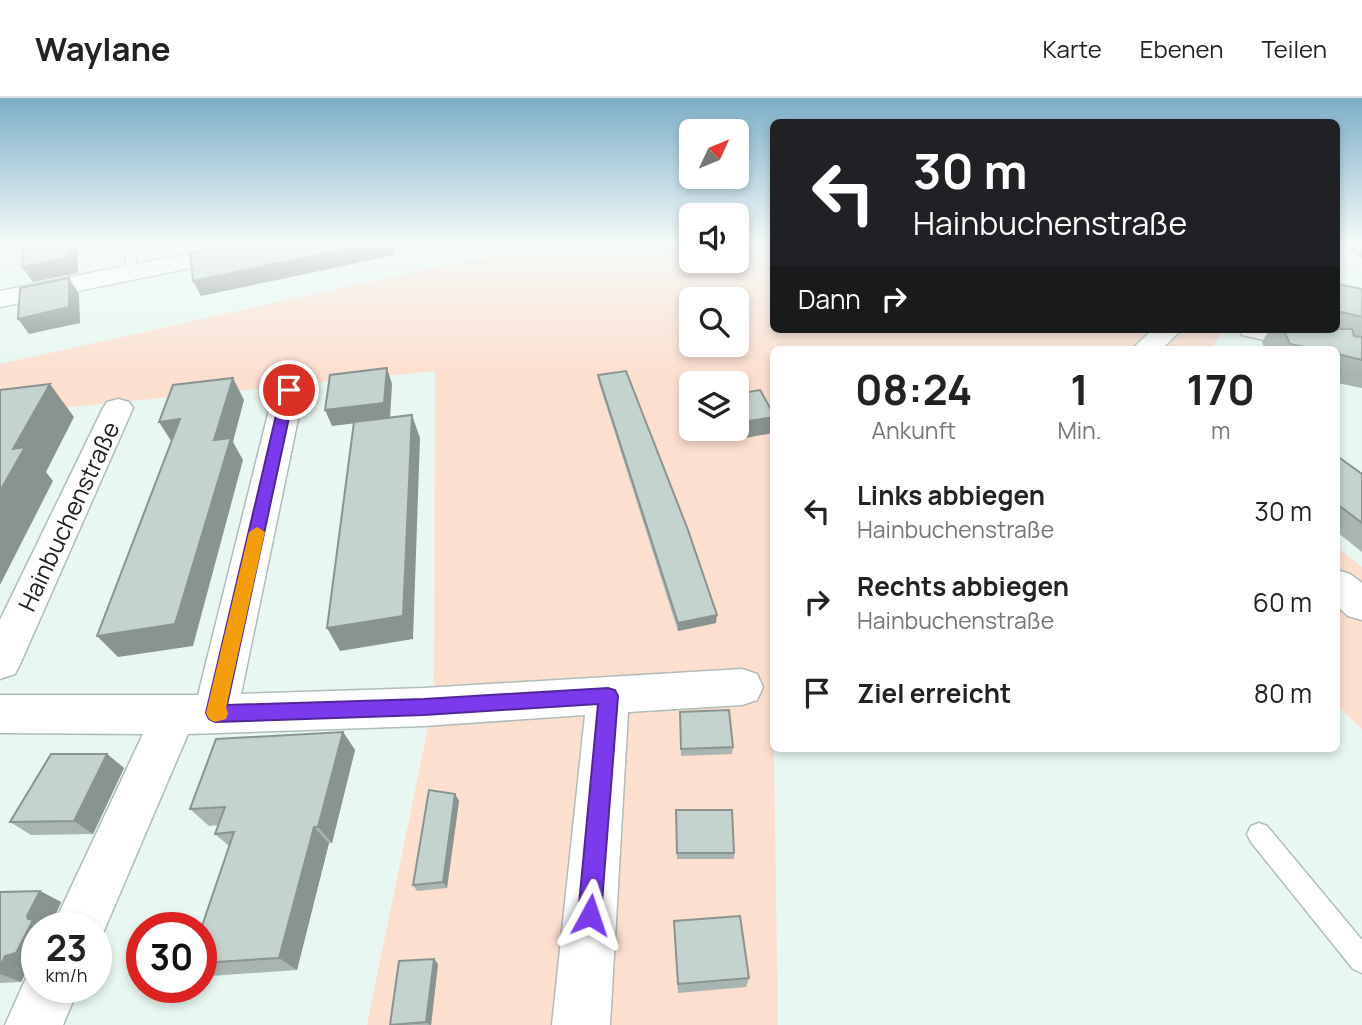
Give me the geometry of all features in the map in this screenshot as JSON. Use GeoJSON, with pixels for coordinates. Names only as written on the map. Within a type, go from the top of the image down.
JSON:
{"type":"FeatureCollection","features":[{"type":"Feature","properties":{"kind":"street"},"geometry":{"type":"LineString","coordinates":[[0,299],[58,287]]}},
{"type":"Feature","properties":{"kind":"street"},"geometry":{"type":"LineString","coordinates":[[1150,346],[1164,333]]}},
{"type":"Feature","properties":{"kind":"street"},"geometry":{"type":"LineString","coordinates":[[1269,333],[1326,346]]}},
{"type":"Feature","properties":{"kind":"street"},"geometry":{"type":"LineString","coordinates":[[1340,349],[1362,354]]}},
{"type":"Feature","properties":{"kind":"street"},"geometry":{"type":"LineString","coordinates":[[87,912],[195,714],[289,390]]}},
{"type":"Feature","properties":{"kind":"street","name":"Hainbuchenstraße"},"geometry":{"type":"LineString","coordinates":[[0,662],[118,408]]}},
{"type":"Feature","properties":{"kind":"street"},"geometry":{"type":"LineString","coordinates":[[1340,587],[1362,605]]}},
{"type":"Feature","properties":{"kind":"street"},"geometry":{"type":"LineString","coordinates":[[0,714],[195,714],[424,707],[742,687]]}},
{"type":"Feature","properties":{"kind":"street"},"geometry":{"type":"LineString","coordinates":[[581,1025],[608,696]]}},
{"type":"Feature","properties":{"kind":"street"},"geometry":{"type":"LineString","coordinates":[[34,1025],[44,1003]]}},
{"type":"Feature","properties":{"kind":"lane"},"geometry":{"type":"LineString","coordinates":[[1259,834],[1362,960]]}},
{"type":"Feature","properties":{"kind":"shaded area"},"geometry":{"type":"Polygon","coordinates":[[[345,287],[679,287],[679,357],[749,357],[749,287],[770,287],[770,333],[1221,333],[1213,346],[770,346],[770,752],[774,752],[778,1025],[367,1025],[434,698],[435,371],[0,414],[0,364],[345,287]]]}},
{"type":"Feature","properties":{"kind":"shaded area"},"geometry":{"type":"Polygon","coordinates":[[[1340,549],[1362,567],[1362,729],[1340,708],[1340,549]]]}},
{"type":"Feature","properties":{"kind":"building"},"geometry":{"type":"Polygon","coordinates":[[[69,287],[69,307],[18,319],[20,288],[69,287]]]}},
{"type":"Feature","properties":{"kind":"building"},"geometry":{"type":"Polygon","coordinates":[[[1340,287],[1362,289],[1362,317],[1340,312],[1340,287]]]}},
{"type":"Feature","properties":{"kind":"building"},"geometry":{"type":"Polygon","coordinates":[[[1340,329],[1352,329],[1354,336],[1362,337],[1362,360],[1340,355],[1340,346],[1290,344],[1285,333],[1340,333],[1340,329]]]}},
{"type":"Feature","properties":{"kind":"building"},"geometry":{"type":"Polygon","coordinates":[[[387,368],[384,403],[325,410],[330,375],[387,368]]]}},
{"type":"Feature","properties":{"kind":"building"},"geometry":{"type":"Polygon","coordinates":[[[626,371],[688,530],[717,615],[678,623],[598,375],[626,371]]]}},
{"type":"Feature","properties":{"kind":"building"},"geometry":{"type":"Polygon","coordinates":[[[233,378],[214,440],[231,438],[175,624],[97,636],[180,419],[159,422],[173,385],[233,378]]]}},
{"type":"Feature","properties":{"kind":"building"},"geometry":{"type":"Polygon","coordinates":[[[50,384],[13,449],[25,447],[0,491],[0,390],[50,384]]]}},
{"type":"Feature","properties":{"kind":"building"},"geometry":{"type":"Polygon","coordinates":[[[760,390],[770,408],[770,418],[749,421],[749,392],[760,390]]]}},
{"type":"Feature","properties":{"kind":"building"},"geometry":{"type":"Polygon","coordinates":[[[412,415],[403,616],[327,628],[354,422],[412,415]]]}},
{"type":"Feature","properties":{"kind":"building"},"geometry":{"type":"Polygon","coordinates":[[[1340,458],[1362,474],[1362,523],[1340,506],[1340,458]]]}},
{"type":"Feature","properties":{"kind":"building"},"geometry":{"type":"Polygon","coordinates":[[[729,710],[733,747],[681,749],[680,712],[729,710]]]}},
{"type":"Feature","properties":{"kind":"building"},"geometry":{"type":"Polygon","coordinates":[[[343,732],[279,958],[217,962],[217,912],[207,912],[234,832],[215,834],[225,807],[190,809],[216,739],[343,732]]]}},
{"type":"Feature","properties":{"kind":"building"},"geometry":{"type":"Polygon","coordinates":[[[51,754],[107,754],[74,821],[10,822],[51,754]]]}},
{"type":"Feature","properties":{"kind":"building"},"geometry":{"type":"Polygon","coordinates":[[[429,790],[455,794],[443,882],[413,885],[429,790]]]}},
{"type":"Feature","properties":{"kind":"building"},"geometry":{"type":"Polygon","coordinates":[[[676,810],[732,810],[734,853],[677,853],[676,810]]]}},
{"type":"Feature","properties":{"kind":"building"},"geometry":{"type":"Polygon","coordinates":[[[40,891],[29,912],[21,912],[21,943],[16,953],[5,956],[0,967],[0,892],[40,891]]]}},
{"type":"Feature","properties":{"kind":"building"},"geometry":{"type":"Polygon","coordinates":[[[740,916],[749,978],[678,984],[674,921],[740,916]]]}},
{"type":"Feature","properties":{"kind":"building"},"geometry":{"type":"Polygon","coordinates":[[[434,959],[426,1022],[390,1025],[399,961],[434,959]]]}},
{"type":"Feature","properties":{"kind":"slow traffic"},"geometry":{"type":"LineString","coordinates":[[219,713],[215,713],[257,532]]}},
{"type":"Feature","properties":{"kind":"route"},"geometry":{"type":"LineString","coordinates":[[289,390],[215,713],[424,707],[608,696],[590,915]]}}]}
